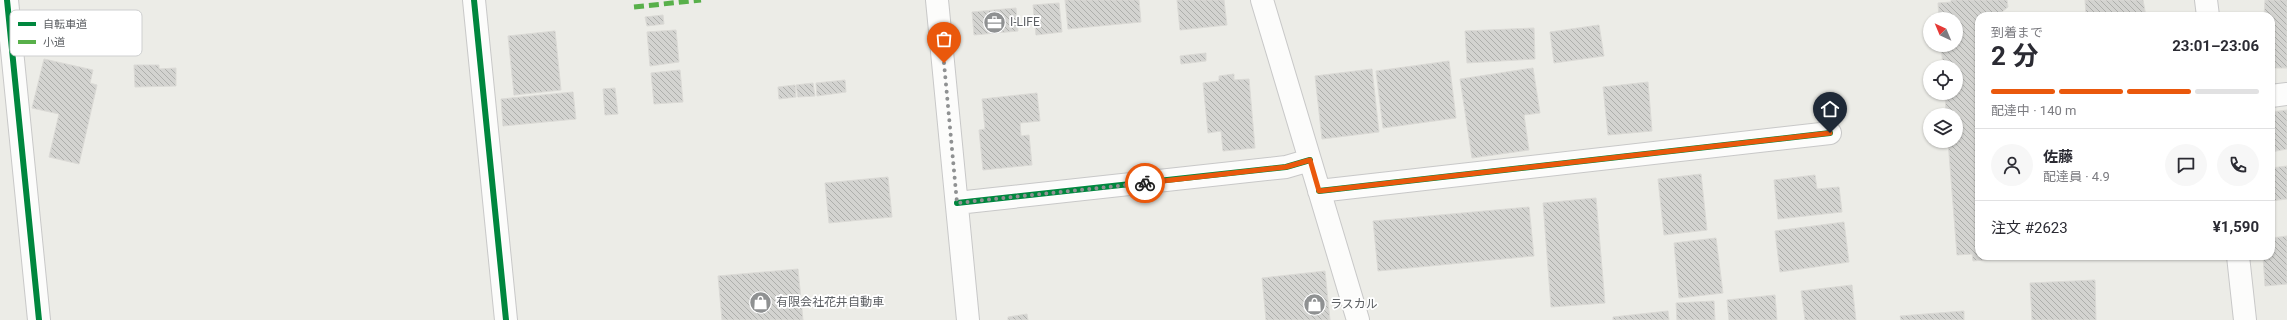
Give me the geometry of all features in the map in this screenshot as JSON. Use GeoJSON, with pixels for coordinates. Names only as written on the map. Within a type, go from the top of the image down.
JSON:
{"type":"FeatureCollection","features":[{"type":"Feature","properties":{"kind":"street"},"geometry":{"type":"LineString","coordinates":[[7,0],[10,30]]}},
{"type":"Feature","properties":{"kind":"street"},"geometry":{"type":"LineString","coordinates":[[474,0],[506,320]]}},
{"type":"Feature","properties":{"kind":"street"},"geometry":{"type":"LineString","coordinates":[[938,0],[968,320]]}},
{"type":"Feature","properties":{"kind":"street"},"geometry":{"type":"LineString","coordinates":[[1262,0],[1358,320]]}},
{"type":"Feature","properties":{"kind":"street"},"geometry":{"type":"LineString","coordinates":[[2206,0],[2208,12]]}},
{"type":"Feature","properties":{"kind":"street"},"geometry":{"type":"LineString","coordinates":[[13,56],[39,320]]}},
{"type":"Feature","properties":{"kind":"street"},"geometry":{"type":"LineString","coordinates":[[2275,96],[2287,94]]}},
{"type":"Feature","properties":{"kind":"street"},"geometry":{"type":"LineString","coordinates":[[1319,191],[1830,133]]}},
{"type":"Feature","properties":{"kind":"street"},"geometry":{"type":"LineString","coordinates":[[957,203],[1286,167],[1310,160]]}},
{"type":"Feature","properties":{"kind":"street"},"geometry":{"type":"LineString","coordinates":[[2238,260],[2245,320]]}},
{"type":"Feature","properties":{"kind":"building"},"geometry":{"type":"Polygon","coordinates":[[[1065,0],[1139,0],[1141,22],[1068,29],[1065,0]]]}},
{"type":"Feature","properties":{"kind":"building"},"geometry":{"type":"Polygon","coordinates":[[[1177,0],[1224,0],[1227,25],[1180,30],[1177,0]]]}},
{"type":"Feature","properties":{"kind":"building"},"geometry":{"type":"Polygon","coordinates":[[[1951,0],[2007,0],[2008,7],[2002,12],[1975,12],[1975,260],[1985,260],[1973,261],[1972,254],[1957,255],[1949,148],[1963,148],[1963,108],[1946,108],[1945,100],[1963,100],[1963,60],[1942,60],[1942,52],[1963,52],[1963,12],[1939,12],[1938,3],[1951,2],[1951,0]]]}},
{"type":"Feature","properties":{"kind":"building"},"geometry":{"type":"Polygon","coordinates":[[[2085,0],[2143,0],[2145,12],[2086,12],[2085,0]]]}},
{"type":"Feature","properties":{"kind":"building"},"geometry":{"type":"Polygon","coordinates":[[[2265,0],[2287,0],[2287,68],[2275,68],[2275,12],[2264,12],[2265,0]]]}},
{"type":"Feature","properties":{"kind":"building"},"geometry":{"type":"Polygon","coordinates":[[[1059,3],[1062,32],[1036,35],[1033,5],[1059,3]]]}},
{"type":"Feature","properties":{"kind":"building"},"geometry":{"type":"Polygon","coordinates":[[[1016,8],[1018,31],[974,35],[972,12],[1016,8]]]}},
{"type":"Feature","properties":{"kind":"building"},"geometry":{"type":"Polygon","coordinates":[[[663,15],[664,24],[647,26],[645,17],[663,15]]]}},
{"type":"Feature","properties":{"kind":"building"},"geometry":{"type":"Polygon","coordinates":[[[1599,25],[1604,56],[1554,63],[1550,32],[1599,25]]]}},
{"type":"Feature","properties":{"kind":"building"},"geometry":{"type":"Polygon","coordinates":[[[1534,28],[1535,59],[1467,63],[1465,31],[1534,28]]]}},
{"type":"Feature","properties":{"kind":"building"},"geometry":{"type":"Polygon","coordinates":[[[676,30],[679,62],[650,66],[647,32],[676,30]]]}},
{"type":"Feature","properties":{"kind":"building"},"geometry":{"type":"Polygon","coordinates":[[[555,31],[561,90],[514,95],[508,36],[555,31]]]}},
{"type":"Feature","properties":{"kind":"building"},"geometry":{"type":"Polygon","coordinates":[[[1206,53],[1206,61],[1181,64],[1180,56],[1206,53]]]}},
{"type":"Feature","properties":{"kind":"building"},"geometry":{"type":"Polygon","coordinates":[[[44,59],[93,70],[90,83],[97,85],[79,164],[49,157],[59,114],[32,108],[44,59]]]}},
{"type":"Feature","properties":{"kind":"building"},"geometry":{"type":"Polygon","coordinates":[[[1449,61],[1456,118],[1383,128],[1376,71],[1449,61]]]}},
{"type":"Feature","properties":{"kind":"building"},"geometry":{"type":"Polygon","coordinates":[[[134,65],[159,65],[159,69],[176,68],[176,86],[135,87],[134,65]]]}},
{"type":"Feature","properties":{"kind":"building"},"geometry":{"type":"Polygon","coordinates":[[[1533,68],[1540,113],[1524,115],[1529,150],[1472,158],[1460,79],[1533,68]]]}},
{"type":"Feature","properties":{"kind":"building"},"geometry":{"type":"Polygon","coordinates":[[[1372,69],[1379,132],[1322,139],[1315,76],[1372,69]]]}},
{"type":"Feature","properties":{"kind":"building"},"geometry":{"type":"Polygon","coordinates":[[[680,70],[683,102],[654,104],[651,73],[680,70]]]}},
{"type":"Feature","properties":{"kind":"building"},"geometry":{"type":"Polygon","coordinates":[[[1234,74],[1234,80],[1249,79],[1255,148],[1223,151],[1221,131],[1208,133],[1203,83],[1219,81],[1219,76],[1234,74]]]}},
{"type":"Feature","properties":{"kind":"building"},"geometry":{"type":"Polygon","coordinates":[[[845,80],[846,92],[817,96],[816,83],[845,80]]]}},
{"type":"Feature","properties":{"kind":"building"},"geometry":{"type":"Polygon","coordinates":[[[1648,82],[1652,131],[1608,135],[1603,87],[1648,82]]]}},
{"type":"Feature","properties":{"kind":"building"},"geometry":{"type":"Polygon","coordinates":[[[813,83],[815,96],[798,97],[796,85],[813,83]]]}},
{"type":"Feature","properties":{"kind":"building"},"geometry":{"type":"Polygon","coordinates":[[[795,85],[796,97],[779,99],[778,87],[795,85]]]}},
{"type":"Feature","properties":{"kind":"building"},"geometry":{"type":"Polygon","coordinates":[[[615,88],[618,114],[605,115],[603,89],[615,88]]]}},
{"type":"Feature","properties":{"kind":"building"},"geometry":{"type":"Polygon","coordinates":[[[573,92],[576,119],[503,126],[501,99],[573,92]]]}},
{"type":"Feature","properties":{"kind":"building"},"geometry":{"type":"Polygon","coordinates":[[[1037,93],[1040,121],[1020,123],[1021,136],[1029,135],[1032,165],[983,170],[979,130],[985,129],[982,99],[1037,93]]]}},
{"type":"Feature","properties":{"kind":"building"},"geometry":{"type":"Polygon","coordinates":[[[2287,110],[2287,149],[2275,151],[2275,112],[2287,110]]]}},
{"type":"Feature","properties":{"kind":"building"},"geometry":{"type":"Polygon","coordinates":[[[2287,166],[2287,199],[2275,200],[2275,168],[2287,166]]]}},
{"type":"Feature","properties":{"kind":"building"},"geometry":{"type":"Polygon","coordinates":[[[1701,174],[1707,230],[1664,235],[1658,179],[1701,174]]]}},
{"type":"Feature","properties":{"kind":"building"},"geometry":{"type":"Polygon","coordinates":[[[1815,175],[1817,189],[1839,187],[1842,212],[1778,219],[1774,180],[1815,175]]]}},
{"type":"Feature","properties":{"kind":"building"},"geometry":{"type":"Polygon","coordinates":[[[888,177],[892,217],[829,223],[825,183],[888,177]]]}},
{"type":"Feature","properties":{"kind":"building"},"geometry":{"type":"Polygon","coordinates":[[[1596,198],[1605,303],[1551,307],[1543,203],[1596,198]]]}},
{"type":"Feature","properties":{"kind":"building"},"geometry":{"type":"Polygon","coordinates":[[[1529,207],[1534,256],[1378,271],[1373,221],[1529,207]]]}},
{"type":"Feature","properties":{"kind":"building"},"geometry":{"type":"Polygon","coordinates":[[[1844,222],[1849,262],[1780,272],[1775,231],[1844,222]]]}},
{"type":"Feature","properties":{"kind":"building"},"geometry":{"type":"Polygon","coordinates":[[[2287,236],[2287,284],[2265,286],[2263,260],[2275,260],[2275,238],[2287,236]]]}},
{"type":"Feature","properties":{"kind":"building"},"geometry":{"type":"Polygon","coordinates":[[[1716,238],[1723,293],[1679,298],[1674,243],[1716,238]]]}},
{"type":"Feature","properties":{"kind":"building"},"geometry":{"type":"Polygon","coordinates":[[[798,269],[803,320],[722,320],[718,276],[798,269]]]}},
{"type":"Feature","properties":{"kind":"building"},"geometry":{"type":"Polygon","coordinates":[[[1325,271],[1330,320],[1266,320],[1262,278],[1325,271]]]}},
{"type":"Feature","properties":{"kind":"building"},"geometry":{"type":"Polygon","coordinates":[[[2095,280],[2096,320],[2032,320],[2030,283],[2095,280]]]}},
{"type":"Feature","properties":{"kind":"building"},"geometry":{"type":"Polygon","coordinates":[[[1852,285],[1856,320],[1805,320],[1801,291],[1852,285]]]}},
{"type":"Feature","properties":{"kind":"building"},"geometry":{"type":"Polygon","coordinates":[[[1775,295],[1777,320],[1729,320],[1727,300],[1775,295]]]}},
{"type":"Feature","properties":{"kind":"building"},"geometry":{"type":"Polygon","coordinates":[[[1714,301],[1715,320],[1677,320],[1676,303],[1714,301]]]}},
{"type":"Feature","properties":{"kind":"building"},"geometry":{"type":"Polygon","coordinates":[[[1668,311],[1669,320],[1613,320],[1613,317],[1668,311]]]}},
{"type":"Feature","properties":{"kind":"building"},"geometry":{"type":"Polygon","coordinates":[[[1964,311],[1964,320],[1901,320],[1900,316],[1964,311]]]}},
{"type":"Feature","properties":{"kind":"building"},"geometry":{"type":"Polygon","coordinates":[[[1027,314],[1028,320],[1008,320],[1008,317],[1027,314]]]}},
{"type":"Feature","properties":{"kind":"marked path"},"geometry":{"type":"LineString","coordinates":[[634,7],[701,0]]}},
{"type":"Feature","properties":{"kind":"cycle path"},"geometry":{"type":"LineString","coordinates":[[7,0],[10,30]]}},
{"type":"Feature","properties":{"kind":"cycle path"},"geometry":{"type":"LineString","coordinates":[[474,0],[506,320]]}},
{"type":"Feature","properties":{"kind":"cycle path"},"geometry":{"type":"LineString","coordinates":[[13,56],[39,320]]}},
{"type":"Feature","properties":{"kind":"cycle path"},"geometry":{"type":"LineString","coordinates":[[1319,191],[1830,133]]}},
{"type":"Feature","properties":{"kind":"cycle path"},"geometry":{"type":"LineString","coordinates":[[957,203],[1286,167],[1310,160]]}},
{"type":"Feature","properties":{"kind":"way so far"},"geometry":{"type":"LineString","coordinates":[[944,63],[957,203],[1145,183]]}},
{"type":"Feature","properties":{"kind":"place","name":"I-LIFE"},"geometry":{"type":"Point","coordinates":[995,22]}},
{"type":"Feature","properties":{"kind":"place","name":"有限会社花井自動車"},"geometry":{"type":"Point","coordinates":[761,302]}},
{"type":"Feature","properties":{"kind":"place","name":"ラスカル"},"geometry":{"type":"Point","coordinates":[1314,304]}},
{"type":"Feature","properties":{"kind":"route"},"geometry":{"type":"LineString","coordinates":[[1145,183],[1286,167],[1310,160],[1319,191],[1830,133]]}}]}
